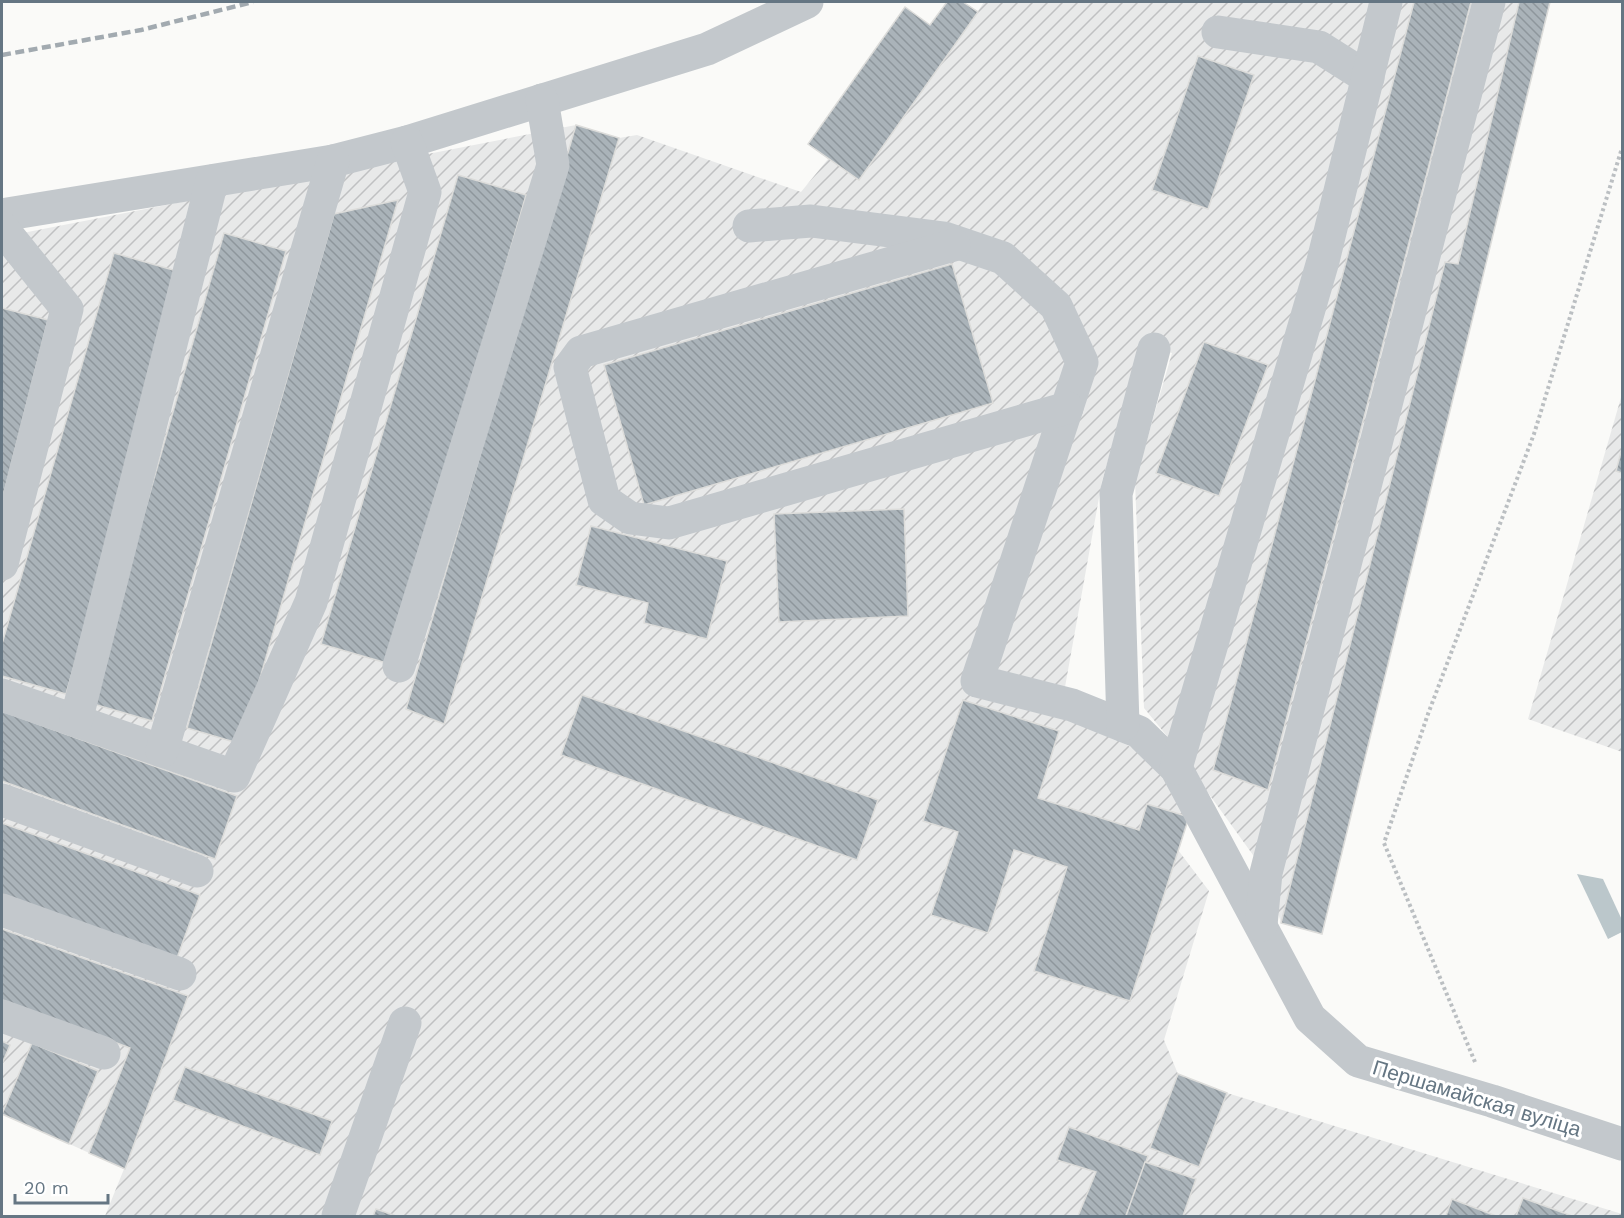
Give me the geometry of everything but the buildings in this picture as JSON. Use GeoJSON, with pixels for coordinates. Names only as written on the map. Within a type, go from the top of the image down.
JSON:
{"type":"FeatureCollection","features":[{"type":"Feature","properties":{"kind":"lane"},"geometry":{"type":"LineString","coordinates":[[2,215],[333,161],[407,142],[707,49],[807,2]]}},
{"type":"Feature","properties":{"kind":"lane"},"geometry":{"type":"LineString","coordinates":[[1176,768],[1323,261],[1386,2]]}},
{"type":"Feature","properties":{"kind":"lane"},"geometry":{"type":"LineString","coordinates":[[1261,925],[1266,873],[1489,2]]}},
{"type":"Feature","properties":{"kind":"lane"},"geometry":{"type":"LineString","coordinates":[[1218,32],[1319,47],[1368,78]]}},
{"type":"Feature","properties":{"kind":"lane"},"geometry":{"type":"LineString","coordinates":[[399,666],[553,165],[542,100]]}},
{"type":"Feature","properties":{"kind":"lane"},"geometry":{"type":"LineString","coordinates":[[2,695],[234,776],[311,602],[425,192],[407,142]]}},
{"type":"Feature","properties":{"kind":"lane"},"geometry":{"type":"LineString","coordinates":[[162,751],[333,161]]}},
{"type":"Feature","properties":{"kind":"lane"},"geometry":{"type":"LineString","coordinates":[[76,721],[212,181]]}},
{"type":"Feature","properties":{"kind":"lane"},"geometry":{"type":"LineString","coordinates":[[749,226],[811,221],[944,238],[1003,258],[1056,306],[1082,362],[977,681],[1072,705],[1139,732],[1176,768],[1261,925]]}},
{"type":"Feature","properties":{"kind":"lane"},"geometry":{"type":"LineString","coordinates":[[2,228],[67,309],[2,564]]}},
{"type":"Feature","properties":{"kind":"lane"},"geometry":{"type":"LineString","coordinates":[[959,243],[581,352],[570,367],[604,500],[630,518],[669,523],[1067,408]]}},
{"type":"Feature","properties":{"kind":"lane"},"geometry":{"type":"LineString","coordinates":[[1123,725],[1116,494],[1154,349]]}},
{"type":"Feature","properties":{"kind":"lane"},"geometry":{"type":"LineString","coordinates":[[2,800],[197,871]]}},
{"type":"Feature","properties":{"kind":"lane"},"geometry":{"type":"LineString","coordinates":[[2,910],[180,974]]}},
{"type":"Feature","properties":{"kind":"lane","name":"Першамайская вуліца"},"geometry":{"type":"LineString","coordinates":[[1261,925],[1310,1018],[1358,1060],[1623,1144]]}},
{"type":"Feature","properties":{"kind":"lane"},"geometry":{"type":"LineString","coordinates":[[2,1016],[104,1053]]}},
{"type":"Feature","properties":{"kind":"lane"},"geometry":{"type":"LineString","coordinates":[[338,1216],[405,1023]]}},
{"type":"Feature","properties":{"kind":"path"},"geometry":{"type":"LineString","coordinates":[[1492,1101],[1384,843],[1428,714],[1534,434],[1623,148]]}},
{"type":"Feature","properties":{"kind":"shaded area"},"geometry":{"type":"Polygon","coordinates":[[[947,2],[963,2],[978,11],[984,2],[1550,2],[1322,934],[1281,923],[1266,873],[1167,736],[1144,708],[1135,481],[1172,353],[1141,346],[1102,481],[1065,687],[1078,719],[1153,759],[1189,817],[1178,850],[1209,891],[1164,1040],[1178,1074],[1227,1093],[1622,1214],[1622,1216],[105,1216],[124,1169],[2,1113],[2,237],[576,125],[619,138],[637,135],[801,192],[828,159],[808,144],[905,7],[930,25],[947,2]]]}},
{"type":"Feature","properties":{"kind":"shaded area"},"geometry":{"type":"Polygon","coordinates":[[[1622,394],[1622,752],[1528,719],[1622,394]]]}},
{"type":"Feature","properties":{"kind":"shaded area"},"geometry":{"type":"Polygon","coordinates":[[[1577,874],[1603,879],[1622,920],[1622,932],[1608,939],[1577,874]]]}},
{"type":"Feature","properties":{"kind":"railway"},"geometry":{"type":"LineString","coordinates":[[2,55],[141,30],[253,2]]}}]}
